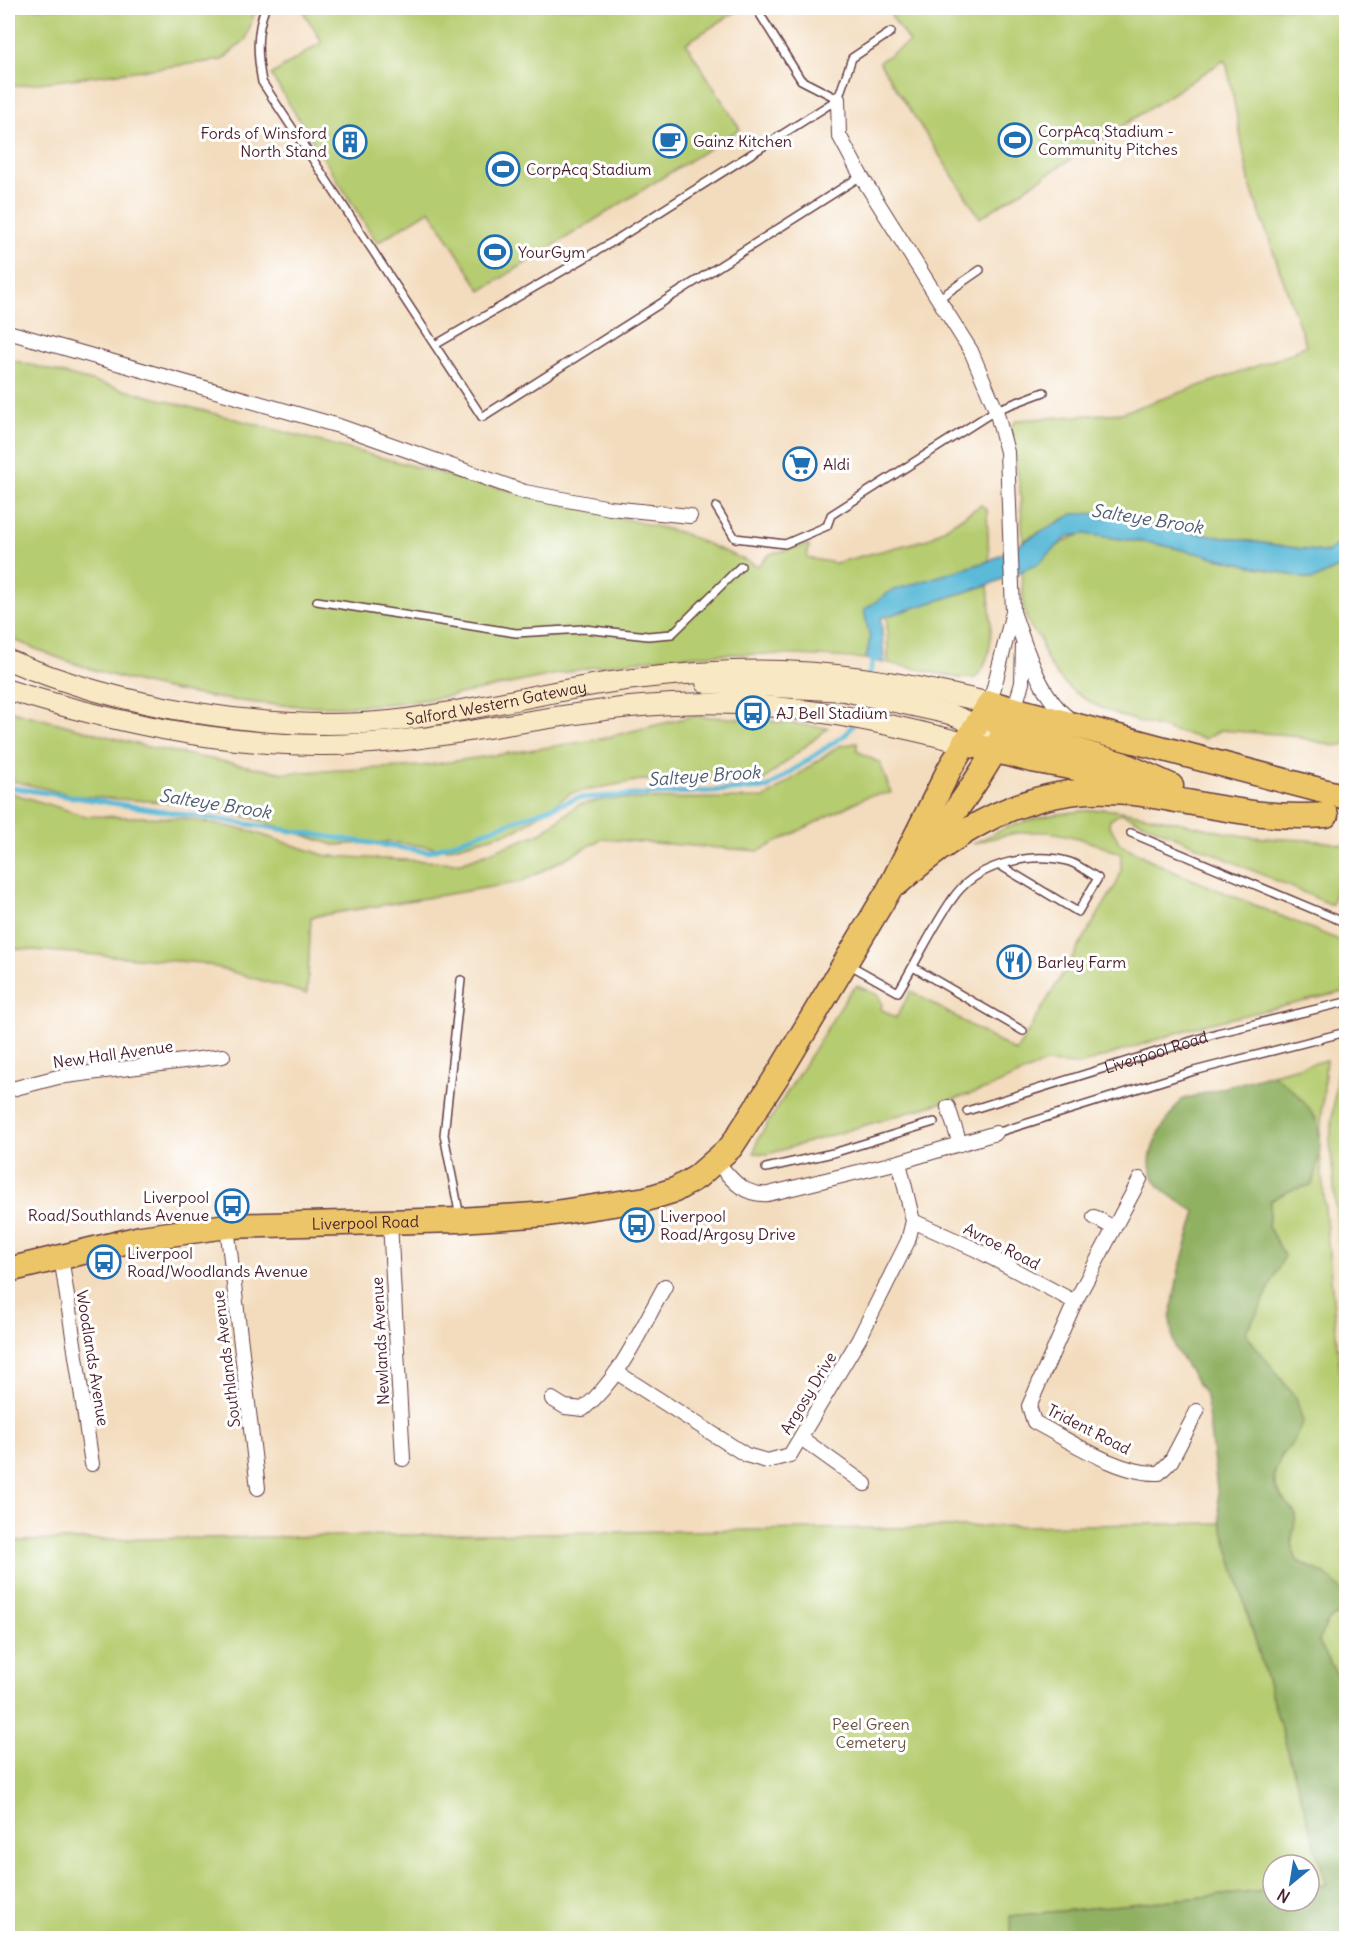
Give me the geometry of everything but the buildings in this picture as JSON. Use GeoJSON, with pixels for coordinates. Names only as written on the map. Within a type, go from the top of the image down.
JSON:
{"type":"FeatureCollection","features":[{"type":"Feature","properties":{"kind":"highway"},"geometry":{"type":"LineString","coordinates":[[984,714],[1092,732],[1347,797]]}},
{"type":"Feature","properties":{"kind":"highway","name":"Liverpool Road"},"geometry":{"type":"LineString","coordinates":[[8,1270],[61,1256],[180,1231],[226,1226],[460,1220],[548,1214],[646,1199],[675,1190],[717,1162],[737,1138],[889,890],[964,743],[984,714]]}},
{"type":"Feature","properties":{"kind":"highway"},"geometry":{"type":"LineString","coordinates":[[1010,720],[1171,786]]}},
{"type":"Feature","properties":{"kind":"highway","name":"Liverpool Road"},"geometry":{"type":"LineString","coordinates":[[889,890],[937,834],[993,752],[1010,720]]}},
{"type":"Feature","properties":{"kind":"highway"},"geometry":{"type":"LineString","coordinates":[[964,743],[993,752],[1336,818]]}},
{"type":"Feature","properties":{"kind":"highway"},"geometry":{"type":"LineString","coordinates":[[889,890],[930,855],[981,820],[1016,805],[1051,794],[1104,790],[1140,794],[1226,811],[1287,818],[1336,818]]}},
{"type":"Feature","properties":{"kind":"street"},"geometry":{"type":"LineString","coordinates":[[838,99],[839,135],[861,176],[971,351],[996,410],[1007,452],[1010,481],[1008,514],[1013,612],[1052,701],[1065,716],[1092,732]]}},
{"type":"Feature","properties":{"kind":"street"},"geometry":{"type":"LineString","coordinates":[[8,332],[339,426],[525,492],[609,508],[690,516]]}},
{"type":"Feature","properties":{"kind":"street"},"geometry":{"type":"LineString","coordinates":[[993,752],[994,738],[984,714],[1013,612]]}},
{"type":"Feature","properties":{"kind":"street"},"geometry":{"type":"LineString","coordinates":[[1010,720],[1022,683],[1024,640]]}},
{"type":"Feature","properties":{"kind":"street","name":"Salford Western Gateway"},"geometry":{"type":"LineString","coordinates":[[8,660],[63,682],[165,706],[234,719],[330,723],[389,721],[467,710],[612,682],[734,671],[847,684],[984,714]]}},
{"type":"Feature","properties":{"kind":"street","name":"Salford Western Gateway"},"geometry":{"type":"LineString","coordinates":[[8,690],[178,732],[250,742],[324,745],[398,740],[471,732],[586,712],[643,705],[737,702],[835,714],[964,743]]}},
{"type":"Feature","properties":{"kind":"street","name":"New Hall Avenue"},"geometry":{"type":"LineString","coordinates":[[8,1090],[58,1077],[223,1056]]}},
{"type":"Feature","properties":{"kind":"street"},"geometry":{"type":"LineString","coordinates":[[948,1107],[960,1144]]}},
{"type":"Feature","properties":{"kind":"street"},"geometry":{"type":"LineString","coordinates":[[717,1162],[740,1188],[759,1194],[792,1189],[899,1162],[996,1133]]}},
{"type":"Feature","properties":{"kind":"street"},"geometry":{"type":"LineString","coordinates":[[899,1162],[913,1221]]}},
{"type":"Feature","properties":{"kind":"street","name":"Trident Road"},"geometry":{"type":"LineString","coordinates":[[1140,1179],[1075,1302],[1029,1406],[1035,1422],[1143,1474],[1159,1473],[1171,1461],[1197,1411]]}},
{"type":"Feature","properties":{"kind":"street"},"geometry":{"type":"LineString","coordinates":[[1094,1217],[1114,1228]]}},
{"type":"Feature","properties":{"kind":"street","name":"Avroe Road"},"geometry":{"type":"LineString","coordinates":[[913,1221],[975,1249],[1075,1302]]}},
{"type":"Feature","properties":{"kind":"street","name":"Argosy Drive"},"geometry":{"type":"LineString","coordinates":[[616,1372],[746,1455],[766,1461],[790,1455],[859,1339],[908,1241],[913,1221]]}},
{"type":"Feature","properties":{"kind":"street","name":"Newlands Avenue"},"geometry":{"type":"LineString","coordinates":[[390,1222],[403,1459]]}},
{"type":"Feature","properties":{"kind":"street","name":"Southlands Avenue"},"geometry":{"type":"LineString","coordinates":[[226,1226],[258,1488]]}},
{"type":"Feature","properties":{"kind":"street","name":"Woodlands Avenue"},"geometry":{"type":"LineString","coordinates":[[61,1256],[92,1464]]}},
{"type":"Feature","properties":{"kind":"street"},"geometry":{"type":"LineString","coordinates":[[552,1399],[565,1407],[583,1408],[596,1398],[616,1372],[665,1286]]}},
{"type":"Feature","properties":{"kind":"street"},"geometry":{"type":"LineString","coordinates":[[801,1438],[865,1484]]}},
{"type":"Feature","properties":{"kind":"lane"},"geometry":{"type":"LineString","coordinates":[[264,8],[257,52],[262,82],[482,417],[861,176]]}},
{"type":"Feature","properties":{"kind":"lane"},"geometry":{"type":"LineString","coordinates":[[756,8],[801,80],[838,99]]}},
{"type":"Feature","properties":{"kind":"lane"},"geometry":{"type":"LineString","coordinates":[[435,345],[614,241],[838,99],[852,58],[891,32]]}},
{"type":"Feature","properties":{"kind":"lane"},"geometry":{"type":"LineString","coordinates":[[938,299],[980,270]]}},
{"type":"Feature","properties":{"kind":"lane"},"geometry":{"type":"LineString","coordinates":[[716,507],[735,538],[789,542],[827,526],[831,515],[996,410],[1044,392]]}},
{"type":"Feature","properties":{"kind":"lane"},"geometry":{"type":"LineString","coordinates":[[316,601],[516,633],[584,629],[648,636],[672,634],[741,566]]}},
{"type":"Feature","properties":{"kind":"lane"},"geometry":{"type":"LineString","coordinates":[[1131,833],[1347,923]]}},
{"type":"Feature","properties":{"kind":"lane"},"geometry":{"type":"LineString","coordinates":[[846,962],[898,992],[957,892],[987,870],[1001,866],[1039,857],[1071,862],[1098,878],[1078,912],[1001,866]]}},
{"type":"Feature","properties":{"kind":"lane"},"geometry":{"type":"LineString","coordinates":[[913,967],[1023,1031]]}},
{"type":"Feature","properties":{"kind":"lane"},"geometry":{"type":"LineString","coordinates":[[460,1220],[444,1135],[461,980]]}},
{"type":"Feature","properties":{"kind":"lane","name":"Liverpool Road"},"geometry":{"type":"LineString","coordinates":[[967,1111],[1217,1033],[1347,1002]]}},
{"type":"Feature","properties":{"kind":"lane","name":"Liverpool Road"},"geometry":{"type":"LineString","coordinates":[[996,1133],[1204,1068],[1347,1032]]}},
{"type":"Feature","properties":{"kind":"lane"},"geometry":{"type":"LineString","coordinates":[[766,1168],[833,1152],[934,1122]]}},
{"type":"Feature","properties":{"kind":"green space"},"geometry":{"type":"Polygon","coordinates":[[[8,8],[256,8],[246,39],[222,60],[8,87],[8,8]]]}},
{"type":"Feature","properties":{"kind":"green space","name":"CorpAcq Stadium"},"geometry":{"type":"Polygon","coordinates":[[[301,8],[742,8],[686,43],[740,129],[481,291],[430,210],[377,243],[271,75],[322,42],[301,8]]]}},
{"type":"Feature","properties":{"kind":"green space"},"geometry":{"type":"Polygon","coordinates":[[[886,8],[1346,8],[1346,537],[1339,545],[1330,551],[1322,552],[1146,525],[1113,513],[1073,514],[1023,541],[1020,488],[1010,427],[1017,420],[1121,413],[1291,354],[1306,345],[1250,185],[1227,65],[1224,60],[980,218],[879,62],[909,42],[886,8]]]}},
{"type":"Feature","properties":{"kind":"green space"},"geometry":{"type":"Polygon","coordinates":[[[8,359],[462,479],[682,533],[758,566],[770,554],[805,545],[809,546],[807,558],[835,563],[928,539],[981,505],[987,510],[989,561],[891,591],[870,639],[866,659],[759,654],[679,656],[599,666],[443,697],[388,704],[332,706],[276,704],[165,689],[59,658],[8,637],[8,359]]]}},
{"type":"Feature","properties":{"kind":"green space"},"geometry":{"type":"Polygon","coordinates":[[[1085,534],[1157,544],[1313,580],[1346,564],[1346,744],[1334,746],[1290,735],[1221,730],[1205,739],[1156,727],[1105,710],[1082,697],[1063,682],[1048,662],[1040,638],[1026,616],[1022,570],[1039,561],[1067,540],[1085,534]]]}},
{"type":"Feature","properties":{"kind":"green space"},"geometry":{"type":"Polygon","coordinates":[[[988,585],[991,621],[990,646],[982,669],[975,678],[959,678],[888,663],[887,616],[988,585]]]}},
{"type":"Feature","properties":{"kind":"green space"},"geometry":{"type":"Polygon","coordinates":[[[8,710],[148,747],[284,773],[422,766],[596,740],[693,716],[762,720],[828,728],[761,782],[641,780],[571,793],[517,830],[447,849],[387,842],[334,845],[252,818],[176,803],[77,796],[8,780],[8,710]]]}},
{"type":"Feature","properties":{"kind":"green space"},"geometry":{"type":"Polygon","coordinates":[[[857,743],[857,751],[880,763],[891,793],[868,796],[759,851],[602,839],[521,882],[311,917],[307,994],[202,963],[8,948],[8,792],[86,816],[182,818],[247,830],[327,856],[461,863],[541,833],[578,805],[606,799],[765,798],[839,746],[857,743]]]}},
{"type":"Feature","properties":{"kind":"green space"},"geometry":{"type":"Polygon","coordinates":[[[1104,809],[1245,836],[1321,841],[1346,846],[1346,859],[1342,862],[1332,905],[1121,813],[1110,820],[1109,824],[1120,844],[1170,870],[1346,943],[1344,992],[1198,1026],[1079,1065],[1045,1063],[987,1089],[768,1154],[754,1153],[758,1139],[849,993],[857,986],[878,995],[882,1003],[881,1009],[896,1018],[911,991],[1016,1052],[1117,883],[1121,871],[1121,854],[1081,839],[1048,832],[1014,834],[973,844],[1020,823],[1068,813],[1104,809]]]}},
{"type":"Feature","properties":{"kind":"green space"},"geometry":{"type":"Polygon","coordinates":[[[1346,1059],[1346,1329],[1330,1141],[1338,1061],[1346,1059]]]}},
{"type":"Feature","properties":{"kind":"green space"},"geometry":{"type":"Polygon","coordinates":[[[1326,1060],[1320,1138],[1316,1118],[1272,1074],[1326,1060]]]}},
{"type":"Feature","properties":{"kind":"green space"},"geometry":{"type":"Polygon","coordinates":[[[1272,1074],[1299,1096],[1318,1126],[1320,1148],[1312,1185],[1291,1190],[1271,1200],[1268,1226],[1284,1256],[1259,1310],[1245,1333],[1296,1398],[1303,1422],[1293,1443],[1281,1456],[1274,1475],[1275,1488],[1296,1515],[1291,1544],[1297,1561],[1325,1574],[1342,1590],[1343,1611],[1328,1621],[1318,1641],[1346,1691],[1346,1938],[1010,1938],[1010,1916],[1261,1891],[1261,1913],[1321,1913],[1321,1886],[1327,1885],[1321,1865],[1321,1853],[1318,1853],[1221,1523],[1206,1396],[1174,1347],[1170,1319],[1179,1270],[1196,1212],[1171,1197],[1155,1180],[1151,1169],[1151,1157],[1159,1133],[1181,1100],[1272,1074]]]}},
{"type":"Feature","properties":{"kind":"green space"},"geometry":{"type":"Polygon","coordinates":[[[1320,1152],[1346,1445],[1346,1691],[1318,1641],[1328,1621],[1343,1611],[1325,1574],[1297,1561],[1291,1544],[1296,1515],[1277,1487],[1275,1479],[1278,1463],[1293,1443],[1296,1398],[1244,1333],[1259,1310],[1284,1256],[1268,1226],[1271,1200],[1291,1190],[1312,1185],[1320,1152]]]}},
{"type":"Feature","properties":{"kind":"green space","name":"Peel Green Cemetery"},"geometry":{"type":"Polygon","coordinates":[[[1221,1523],[1318,1853],[1261,1853],[1261,1891],[1011,1916],[1010,1938],[8,1938],[8,1541],[1221,1523]]]}},
{"type":"Feature","properties":{"kind":"green space","name":"Peel Green Cemetery"},"geometry":{"type":"Polygon","coordinates":[[[1321,1865],[1327,1885],[1321,1886],[1321,1865]]]}},
{"type":"Feature","properties":{"kind":"water"},"geometry":{"type":"Polygon","coordinates":[[[1114,513],[1146,525],[1322,552],[1328,552],[1346,537],[1346,564],[1313,580],[1157,544],[1085,534],[1068,536],[1038,564],[988,585],[881,618],[884,663],[866,659],[870,639],[864,610],[891,591],[989,561],[1073,514],[1114,513]]]}},
{"type":"Feature","properties":{"kind":"waterway","name":"Salteye Brook"},"geometry":{"type":"LineString","coordinates":[[869,674],[875,655]]}},
{"type":"Feature","properties":{"kind":"waterway","name":"Salteye Brook"},"geometry":{"type":"LineString","coordinates":[[8,787],[428,852],[578,798],[767,788],[846,734],[854,723]]}},
{"type":"Feature","properties":{"kind":"place","name":"CorpAcq Stadium - Community Pitches"},"geometry":{"type":"Point","coordinates":[1015,140]}},
{"type":"Feature","properties":{"kind":"place","name":"Gainz Kitchen"},"geometry":{"type":"Point","coordinates":[670,141]}},
{"type":"Feature","properties":{"kind":"place","name":"Fords of Winsford North Stand"},"geometry":{"type":"Point","coordinates":[350,142]}},
{"type":"Feature","properties":{"kind":"place","name":"CorpAcq Stadium"},"geometry":{"type":"Point","coordinates":[503,169]}},
{"type":"Feature","properties":{"kind":"place","name":"YourGym"},"geometry":{"type":"Point","coordinates":[495,252]}},
{"type":"Feature","properties":{"kind":"place","name":"Aldi"},"geometry":{"type":"Point","coordinates":[800,464]}},
{"type":"Feature","properties":{"kind":"place","name":"AJ Bell Stadium"},"geometry":{"type":"Point","coordinates":[753,713]}},
{"type":"Feature","properties":{"kind":"place","name":"Barley Farm"},"geometry":{"type":"Point","coordinates":[1014,962]}},
{"type":"Feature","properties":{"kind":"place","name":"Liverpool Road/Southlands Avenue"},"geometry":{"type":"Point","coordinates":[232,1206]}},
{"type":"Feature","properties":{"kind":"place","name":"Liverpool Road/Argosy Drive"},"geometry":{"type":"Point","coordinates":[637,1225]}},
{"type":"Feature","properties":{"kind":"place","name":"Liverpool Road/Woodlands Avenue"},"geometry":{"type":"Point","coordinates":[104,1262]}}]}
